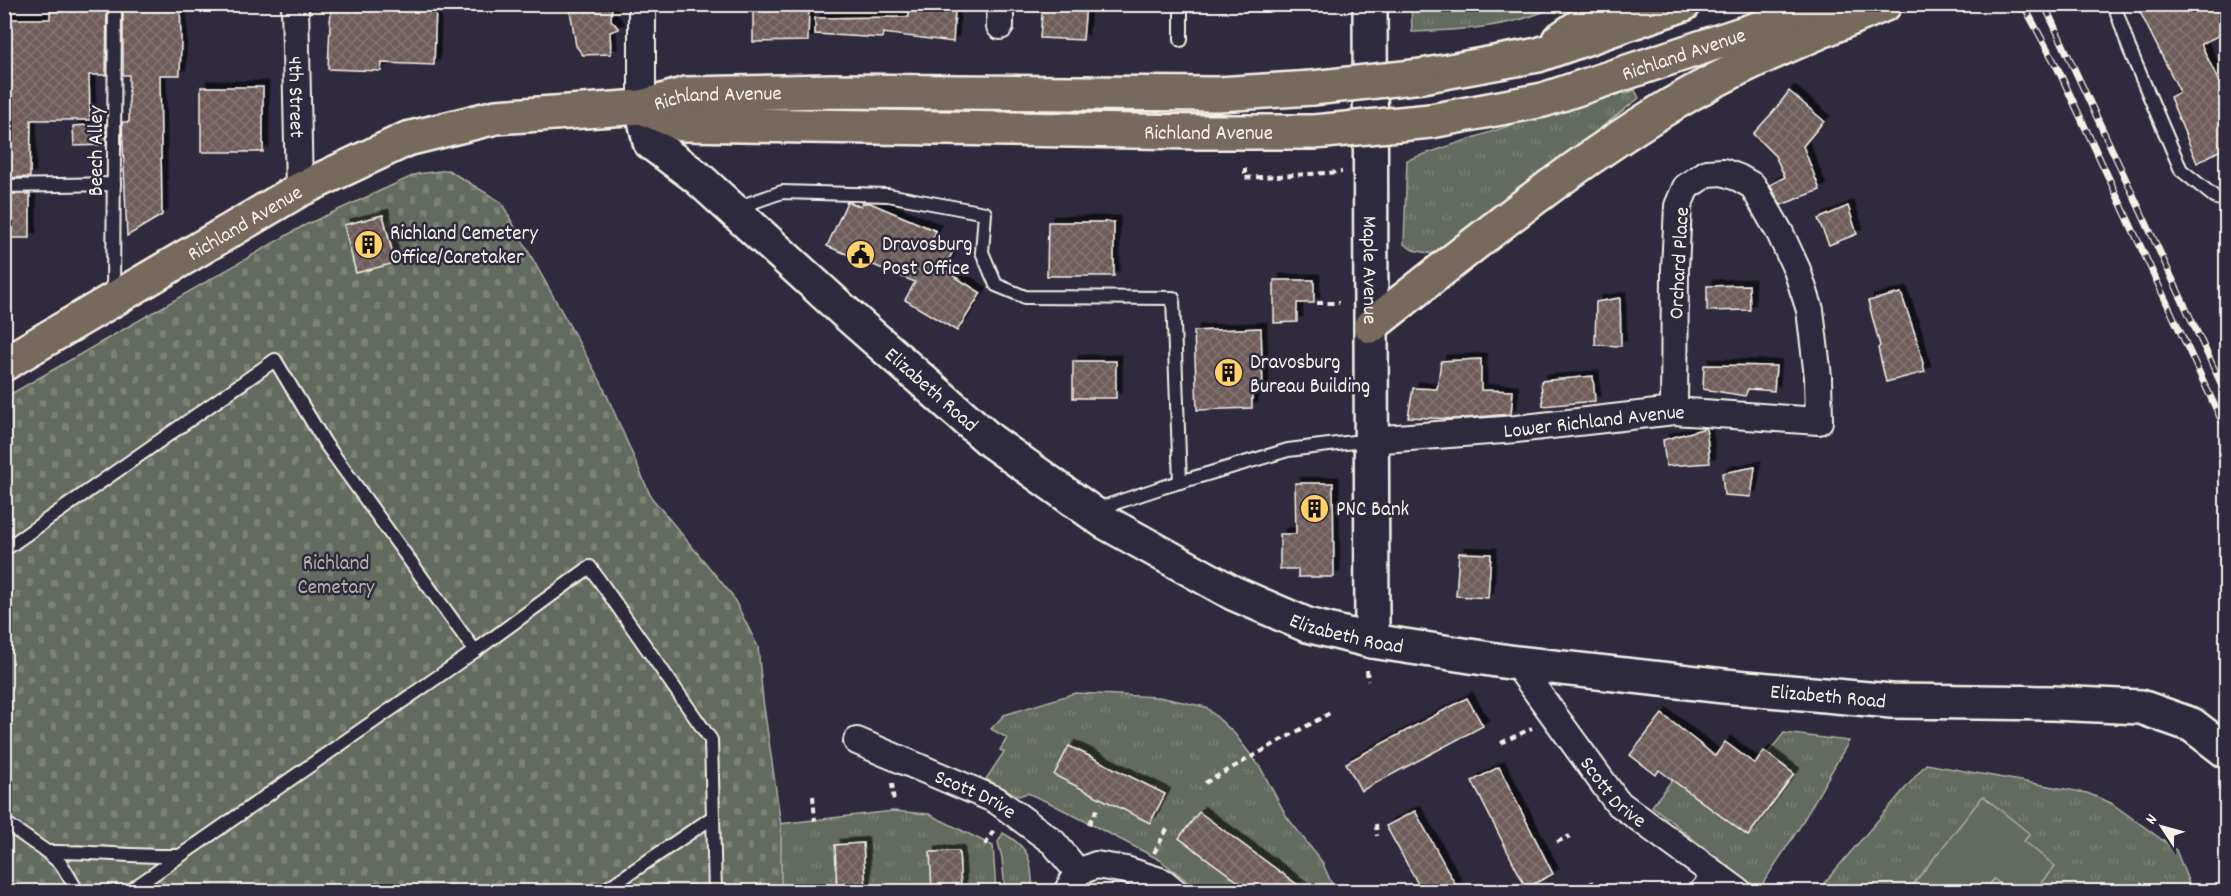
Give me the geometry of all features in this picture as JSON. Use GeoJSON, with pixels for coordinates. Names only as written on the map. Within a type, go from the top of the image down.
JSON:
{"type":"FeatureCollection","features":[{"type":"Feature","properties":{"kind":"main road","name":"Maple Avenue"},"geometry":{"type":"LineString","coordinates":[[1370,4],[1372,641]]}},
{"type":"Feature","properties":{"kind":"main road"},"geometry":{"type":"LineString","coordinates":[[1538,55],[1587,21],[1598,4]]}},
{"type":"Feature","properties":{"kind":"main road","name":"Richland Avenue"},"geometry":{"type":"LineString","coordinates":[[4,364],[299,190],[407,140],[496,117],[642,107],[686,94],[831,91],[1218,94],[1312,88],[1422,76],[1538,55],[1684,4]]}},
{"type":"Feature","properties":{"kind":"main road"},"geometry":{"type":"LineString","coordinates":[[1371,326],[1505,220],[1608,146],[1820,4]]}},
{"type":"Feature","properties":{"kind":"main road"},"geometry":{"type":"LineString","coordinates":[[1766,40],[1885,4]]}},
{"type":"Feature","properties":{"kind":"main road","name":"Richland Avenue"},"geometry":{"type":"LineString","coordinates":[[642,107],[682,124],[1115,132],[1314,132],[1431,121],[1542,100],[1766,40]]}},
{"type":"Feature","properties":{"kind":"main road","name":"Elizabeth Road"},"geometry":{"type":"LineString","coordinates":[[642,107],[650,142],[698,178],[991,441],[1105,522],[1233,593],[1307,625],[1372,641],[1516,663],[1724,686],[1892,701],[2053,703],[2141,707],[2192,725],[2226,751]]}},
{"type":"Feature","properties":{"kind":"street","name":"4th Street"},"geometry":{"type":"LineString","coordinates":[[295,4],[299,190]]}},
{"type":"Feature","properties":{"kind":"street"},"geometry":{"type":"LineString","coordinates":[[642,4],[642,107]]}},
{"type":"Feature","properties":{"kind":"street","name":"Orchard Place"},"geometry":{"type":"LineString","coordinates":[[1674,411],[1678,206],[1686,186],[1707,173],[1723,172],[1753,186],[1780,233],[1797,270],[1810,310],[1818,376],[1819,421]]}},
{"type":"Feature","properties":{"kind":"street","name":"Lower Richland Avenue"},"geometry":{"type":"LineString","coordinates":[[1370,440],[1516,429],[1674,411],[1819,421]]}},
{"type":"Feature","properties":{"kind":"street","name":"Scott Drive"},"geometry":{"type":"LineString","coordinates":[[1516,663],[1617,802],[1739,891]]}},
{"type":"Feature","properties":{"kind":"street","name":"Scott Drive"},"geometry":{"type":"LineString","coordinates":[[857,741],[996,800],[1053,842],[1073,882],[1096,865],[1126,870],[1163,882],[1175,891]]}},
{"type":"Feature","properties":{"kind":"lane","name":"Beech Alley"},"geometry":{"type":"LineString","coordinates":[[113,299],[115,4]]}},
{"type":"Feature","properties":{"kind":"lane"},"geometry":{"type":"LineString","coordinates":[[1181,40],[1182,4]]}},
{"type":"Feature","properties":{"kind":"lane"},"geometry":{"type":"LineString","coordinates":[[2114,4],[2129,48],[2181,170],[2216,198],[2226,200]]}},
{"type":"Feature","properties":{"kind":"lane"},"geometry":{"type":"LineString","coordinates":[[4,186],[114,184]]}},
{"type":"Feature","properties":{"kind":"lane"},"geometry":{"type":"LineString","coordinates":[[732,209],[782,192],[888,195],[985,213],[982,252],[996,285],[1025,297],[1173,298],[1180,482]]}},
{"type":"Feature","properties":{"kind":"lane"},"geometry":{"type":"LineString","coordinates":[[4,550],[275,360],[325,443],[475,651]]}},
{"type":"Feature","properties":{"kind":"lane"},"geometry":{"type":"LineString","coordinates":[[1090,511],[1288,450],[1370,440]]}},
{"type":"Feature","properties":{"kind":"lane"},"geometry":{"type":"LineString","coordinates":[[128,891],[475,651],[590,567],[711,740],[715,891]]}},
{"type":"Feature","properties":{"kind":"lane"},"geometry":{"type":"LineString","coordinates":[[602,891],[713,817]]}},
{"type":"Feature","properties":{"kind":"lane"},"geometry":{"type":"LineString","coordinates":[[4,822],[62,865],[78,891]]}},
{"type":"Feature","properties":{"kind":"lane"},"geometry":{"type":"LineString","coordinates":[[47,852],[177,856]]}},
{"type":"Feature","properties":{"kind":"lane"},"geometry":{"type":"LineString","coordinates":[[1693,891],[1712,870]]}},
{"type":"Feature","properties":{"kind":"path"},"geometry":{"type":"LineString","coordinates":[[1245,168],[1245,178],[1334,172]]}},
{"type":"Feature","properties":{"kind":"path"},"geometry":{"type":"LineString","coordinates":[[1317,303],[1339,303]]}},
{"type":"Feature","properties":{"kind":"path"},"geometry":{"type":"LineString","coordinates":[[1205,783],[1330,713]]}},
{"type":"Feature","properties":{"kind":"path"},"geometry":{"type":"LineString","coordinates":[[1501,743],[1533,728]]}},
{"type":"Feature","properties":{"kind":"path"},"geometry":{"type":"LineString","coordinates":[[892,776],[894,803]]}},
{"type":"Feature","properties":{"kind":"path"},"geometry":{"type":"LineString","coordinates":[[813,796],[815,821]]}},
{"type":"Feature","properties":{"kind":"path"},"geometry":{"type":"LineString","coordinates":[[1089,824],[1098,808]]}},
{"type":"Feature","properties":{"kind":"path"},"geometry":{"type":"LineString","coordinates":[[1376,824],[1377,836]]}},
{"type":"Feature","properties":{"kind":"path"},"geometry":{"type":"LineString","coordinates":[[985,844],[997,826]]}},
{"type":"Feature","properties":{"kind":"path"},"geometry":{"type":"LineString","coordinates":[[1151,859],[1167,829]]}},
{"type":"Feature","properties":{"kind":"path"},"geometry":{"type":"LineString","coordinates":[[1557,842],[1570,836]]}},
{"type":"Feature","properties":{"kind":"path"},"geometry":{"type":"LineString","coordinates":[[1579,890],[1594,882]]}},
{"type":"Feature","properties":{"kind":"green space"},"geometry":{"type":"Polygon","coordinates":[[[1411,4],[1558,5],[1524,19],[1505,23],[1468,29],[1412,32],[1411,4]]]}},
{"type":"Feature","properties":{"kind":"green space"},"geometry":{"type":"Polygon","coordinates":[[[1622,88],[1625,94],[1635,90],[1639,98],[1438,255],[1413,250],[1404,244],[1407,160],[1622,88]]]}},
{"type":"Feature","properties":{"kind":"green space","name":"Richland Cemetary"},"geometry":{"type":"Polygon","coordinates":[[[448,170],[501,202],[602,384],[651,497],[732,595],[758,647],[763,700],[781,825],[781,891],[5,891],[4,398],[303,226],[417,174],[448,170]]]}},
{"type":"Feature","properties":{"kind":"green space"},"geometry":{"type":"Polygon","coordinates":[[[1075,693],[1159,697],[1206,707],[1234,733],[1260,767],[1287,817],[1322,862],[1335,891],[1200,891],[1160,860],[1050,803],[1027,793],[1019,796],[986,779],[1004,752],[1000,750],[1007,738],[991,729],[1004,715],[1075,693]]]}},
{"type":"Feature","properties":{"kind":"green space"},"geometry":{"type":"Polygon","coordinates":[[[1784,733],[1849,741],[1799,828],[1758,891],[1652,806],[1672,780],[1748,836],[1794,774],[1767,754],[1784,733]]]}},
{"type":"Feature","properties":{"kind":"green space"},"geometry":{"type":"Polygon","coordinates":[[[1926,764],[2087,793],[2111,803],[2176,850],[2192,891],[1825,892],[1820,888],[1926,764]]]}},
{"type":"Feature","properties":{"kind":"green space"},"geometry":{"type":"Polygon","coordinates":[[[1983,796],[2030,834],[2024,841],[2055,866],[2034,891],[2010,891],[1994,879],[1984,891],[1908,891],[1983,796]]]}},
{"type":"Feature","properties":{"kind":"green space"},"geometry":{"type":"Polygon","coordinates":[[[893,811],[929,814],[993,846],[996,891],[779,892],[779,824],[893,811]]]}},
{"type":"Feature","properties":{"kind":"green space"},"geometry":{"type":"Polygon","coordinates":[[[1003,833],[1025,851],[1030,864],[1033,891],[1005,891],[998,842],[1003,833]]]}},
{"type":"Feature","properties":{"kind":"building"},"geometry":{"type":"Polygon","coordinates":[[[50,4],[107,4],[106,75],[89,75],[90,120],[31,120],[30,177],[4,178],[4,19],[50,19],[50,4]]]}},
{"type":"Feature","properties":{"kind":"building"},"geometry":{"type":"Polygon","coordinates":[[[123,4],[180,4],[181,39],[180,75],[160,75],[162,215],[127,236],[122,122],[129,122],[129,75],[123,75],[123,4]]]}},
{"type":"Feature","properties":{"kind":"building"},"geometry":{"type":"Polygon","coordinates":[[[331,4],[436,4],[434,65],[382,63],[381,71],[328,69],[331,4]]]}},
{"type":"Feature","properties":{"kind":"building"},"geometry":{"type":"Polygon","coordinates":[[[569,4],[612,4],[611,20],[619,29],[610,32],[611,54],[583,55],[576,46],[569,4]]]}},
{"type":"Feature","properties":{"kind":"building"},"geometry":{"type":"Polygon","coordinates":[[[753,4],[809,4],[808,41],[753,42],[753,4]]]}},
{"type":"Feature","properties":{"kind":"building"},"geometry":{"type":"Polygon","coordinates":[[[1043,4],[1086,4],[1083,40],[1040,38],[1043,4]]]}},
{"type":"Feature","properties":{"kind":"building"},"geometry":{"type":"Polygon","coordinates":[[[2136,4],[2226,4],[2226,32],[2201,44],[2226,97],[2226,147],[2197,163],[2170,97],[2180,92],[2136,4]]]}},
{"type":"Feature","properties":{"kind":"building"},"geometry":{"type":"Polygon","coordinates":[[[955,10],[953,42],[883,33],[882,38],[815,34],[815,18],[909,17],[909,11],[955,10]]]}},
{"type":"Feature","properties":{"kind":"building"},"geometry":{"type":"Polygon","coordinates":[[[201,87],[263,87],[263,152],[201,152],[201,87]]]}},
{"type":"Feature","properties":{"kind":"building"},"geometry":{"type":"Polygon","coordinates":[[[1789,91],[1824,121],[1803,146],[1820,190],[1781,205],[1770,185],[1785,177],[1775,156],[1753,134],[1789,91]]]}},
{"type":"Feature","properties":{"kind":"building"},"geometry":{"type":"Polygon","coordinates":[[[106,124],[106,145],[74,146],[73,126],[106,124]]]}},
{"type":"Feature","properties":{"kind":"building"},"geometry":{"type":"Polygon","coordinates":[[[4,194],[30,194],[30,238],[4,238],[4,194]]]}},
{"type":"Feature","properties":{"kind":"building"},"geometry":{"type":"Polygon","coordinates":[[[847,202],[860,206],[862,203],[870,203],[936,231],[931,242],[953,251],[944,270],[981,293],[957,331],[905,300],[915,282],[827,246],[847,202]]]}},
{"type":"Feature","properties":{"kind":"building"},"geometry":{"type":"Polygon","coordinates":[[[1848,206],[1857,234],[1829,245],[1818,219],[1848,206]]]}},
{"type":"Feature","properties":{"kind":"building","name":"Richland Cemetery Office/Caretaker"},"geometry":{"type":"Polygon","coordinates":[[[383,215],[395,263],[356,273],[344,225],[383,215]]]}},
{"type":"Feature","properties":{"kind":"building"},"geometry":{"type":"Polygon","coordinates":[[[1048,222],[1114,222],[1114,276],[1047,276],[1048,222]]]}},
{"type":"Feature","properties":{"kind":"building"},"geometry":{"type":"Polygon","coordinates":[[[1274,280],[1314,280],[1314,303],[1297,303],[1297,322],[1274,323],[1274,280]]]}},
{"type":"Feature","properties":{"kind":"building"},"geometry":{"type":"Polygon","coordinates":[[[1749,285],[1750,310],[1707,311],[1707,286],[1749,285]]]}},
{"type":"Feature","properties":{"kind":"building"},"geometry":{"type":"Polygon","coordinates":[[[1901,293],[1925,372],[1886,382],[1878,348],[1880,346],[1868,301],[1901,293]]]}},
{"type":"Feature","properties":{"kind":"building"},"geometry":{"type":"Polygon","coordinates":[[[1620,298],[1621,346],[1595,345],[1596,302],[1620,298]]]}},
{"type":"Feature","properties":{"kind":"building","name":"Dravosburg Bureau Building"},"geometry":{"type":"Polygon","coordinates":[[[1261,328],[1263,392],[1252,392],[1252,408],[1197,410],[1194,331],[1261,328]]]}},
{"type":"Feature","properties":{"kind":"building"},"geometry":{"type":"Polygon","coordinates":[[[1481,359],[1481,390],[1513,391],[1511,414],[1454,419],[1408,417],[1413,388],[1437,389],[1441,361],[1481,359]]]}},
{"type":"Feature","properties":{"kind":"building"},"geometry":{"type":"Polygon","coordinates":[[[1073,361],[1116,361],[1116,398],[1073,398],[1073,361]]]}},
{"type":"Feature","properties":{"kind":"building"},"geometry":{"type":"Polygon","coordinates":[[[1704,365],[1776,366],[1774,391],[1748,389],[1745,396],[1703,389],[1704,365]]]}},
{"type":"Feature","properties":{"kind":"building"},"geometry":{"type":"Polygon","coordinates":[[[1593,376],[1595,401],[1543,406],[1541,381],[1593,376]]]}},
{"type":"Feature","properties":{"kind":"building"},"geometry":{"type":"Polygon","coordinates":[[[1706,428],[1710,463],[1666,466],[1663,440],[1706,428]]]}},
{"type":"Feature","properties":{"kind":"building"},"geometry":{"type":"Polygon","coordinates":[[[1755,467],[1751,497],[1724,495],[1722,473],[1755,467]]]}},
{"type":"Feature","properties":{"kind":"building","name":"PNC Bank"},"geometry":{"type":"Polygon","coordinates":[[[1295,483],[1333,483],[1334,577],[1298,577],[1298,569],[1280,569],[1280,534],[1296,534],[1295,483]]]}},
{"type":"Feature","properties":{"kind":"building"},"geometry":{"type":"Polygon","coordinates":[[[1459,553],[1491,554],[1488,598],[1456,596],[1459,553]]]}},
{"type":"Feature","properties":{"kind":"building"},"geometry":{"type":"Polygon","coordinates":[[[1467,698],[1483,726],[1361,791],[1346,763],[1467,698]]]}},
{"type":"Feature","properties":{"kind":"building"},"geometry":{"type":"Polygon","coordinates":[[[1662,714],[1715,756],[1725,742],[1755,764],[1764,751],[1794,774],[1748,836],[1659,770],[1656,775],[1630,755],[1662,714]]]}},
{"type":"Feature","properties":{"kind":"building"},"geometry":{"type":"Polygon","coordinates":[[[1069,746],[1165,794],[1150,823],[1054,775],[1069,746]]]}},
{"type":"Feature","properties":{"kind":"building"},"geometry":{"type":"Polygon","coordinates":[[[1499,767],[1553,874],[1526,888],[1472,781],[1499,767]]]}},
{"type":"Feature","properties":{"kind":"building"},"geometry":{"type":"Polygon","coordinates":[[[1415,811],[1459,891],[1422,891],[1386,826],[1415,811]]]}},
{"type":"Feature","properties":{"kind":"building"},"geometry":{"type":"Polygon","coordinates":[[[1199,812],[1306,891],[1251,891],[1179,838],[1199,812]]]}},
{"type":"Feature","properties":{"kind":"building"},"geometry":{"type":"Polygon","coordinates":[[[863,843],[866,891],[837,891],[835,845],[863,843]]]}},
{"type":"Feature","properties":{"kind":"building"},"geometry":{"type":"Polygon","coordinates":[[[959,851],[961,891],[932,891],[930,852],[959,851]]]}},
{"type":"Feature","properties":{"kind":"railway"},"geometry":{"type":"LineString","coordinates":[[2023,4],[2058,69],[2226,430]]}},
{"type":"Feature","properties":{"kind":"railway"},"geometry":{"type":"LineString","coordinates":[[2044,4],[2226,394]]}},
{"type":"Feature","properties":{"kind":"place","name":"Richland Cemetery Office/Caretaker"},"geometry":{"type":"Point","coordinates":[369,244]}},
{"type":"Feature","properties":{"kind":"place","name":"Dravosburg Post Office"},"geometry":{"type":"Point","coordinates":[861,255]}},
{"type":"Feature","properties":{"kind":"place","name":"Dravosburg Bureau Building"},"geometry":{"type":"Point","coordinates":[1229,373]}},
{"type":"Feature","properties":{"kind":"place","name":"PNC Bank"},"geometry":{"type":"Point","coordinates":[1315,508]}}]}
